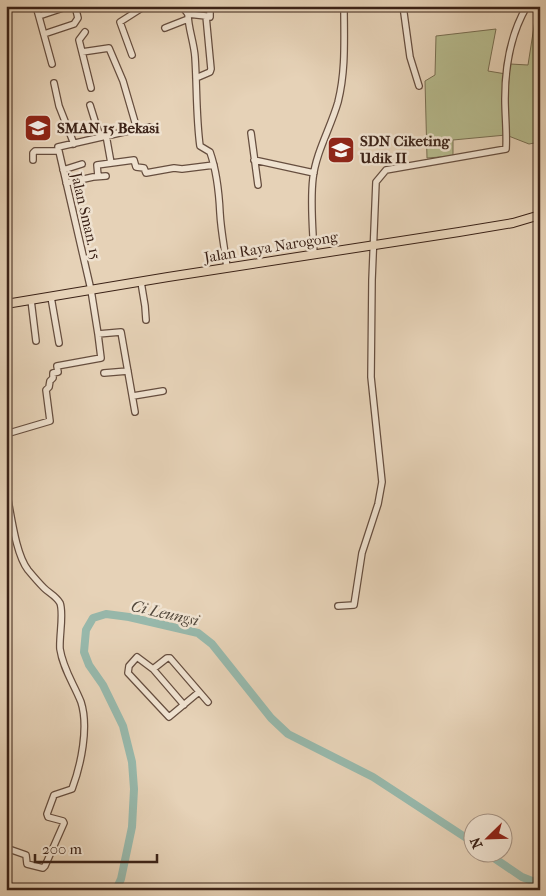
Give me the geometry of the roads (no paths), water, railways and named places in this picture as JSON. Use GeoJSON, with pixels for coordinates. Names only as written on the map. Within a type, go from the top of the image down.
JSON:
{"type":"FeatureCollection","features":[{"type":"Feature","properties":{"kind":"main road","name":"Jalan Raya Narogong"},"geometry":{"type":"LineString","coordinates":[[6,304],[513,223],[540,215]]}},
{"type":"Feature","properties":{"kind":"street"},"geometry":{"type":"LineString","coordinates":[[36,6],[52,64]]}},
{"type":"Feature","properties":{"kind":"street"},"geometry":{"type":"LineString","coordinates":[[39,16],[69,6]]}},
{"type":"Feature","properties":{"kind":"street"},"geometry":{"type":"LineString","coordinates":[[44,34],[74,24],[78,18],[74,6]]}},
{"type":"Feature","properties":{"kind":"street"},"geometry":{"type":"LineString","coordinates":[[132,55],[120,24],[121,20],[145,6]]}},
{"type":"Feature","properties":{"kind":"street"},"geometry":{"type":"LineString","coordinates":[[182,6],[188,16],[194,54],[196,113],[200,146],[210,152],[214,165],[220,214],[225,229],[228,268]]}},
{"type":"Feature","properties":{"kind":"street"},"geometry":{"type":"LineString","coordinates":[[165,28],[188,16],[210,16],[210,6]]}},
{"type":"Feature","properties":{"kind":"street"},"geometry":{"type":"LineString","coordinates":[[314,255],[314,173],[338,103],[343,82],[345,63],[344,6]]}},
{"type":"Feature","properties":{"kind":"street"},"geometry":{"type":"LineString","coordinates":[[403,6],[410,57],[419,86]]}},
{"type":"Feature","properties":{"kind":"street"},"geometry":{"type":"LineString","coordinates":[[338,606],[354,605],[362,553],[378,504],[381,485],[371,377],[376,182],[386,170],[506,149],[505,97],[508,62],[513,36],[521,15],[527,6]]}},
{"type":"Feature","properties":{"kind":"street"},"geometry":{"type":"LineString","coordinates":[[196,78],[210,72],[211,69],[206,16]]}},
{"type":"Feature","properties":{"kind":"street"},"geometry":{"type":"LineString","coordinates":[[84,32],[79,40],[91,88]]}},
{"type":"Feature","properties":{"kind":"street"},"geometry":{"type":"LineString","coordinates":[[82,52],[110,49],[123,81],[136,129]]}},
{"type":"Feature","properties":{"kind":"street"},"geometry":{"type":"LineString","coordinates":[[54,83],[59,106],[74,144]]}},
{"type":"Feature","properties":{"kind":"street"},"geometry":{"type":"LineString","coordinates":[[90,105],[103,136],[111,163]]}},
{"type":"Feature","properties":{"kind":"street"},"geometry":{"type":"LineString","coordinates":[[33,160],[33,153],[35,151],[58,149],[103,136],[150,127]]}},
{"type":"Feature","properties":{"kind":"street"},"geometry":{"type":"LineString","coordinates":[[250,133],[258,185]]}},
{"type":"Feature","properties":{"kind":"street","name":"Jalan Sman. 15"},"geometry":{"type":"LineString","coordinates":[[6,434],[50,422],[46,390],[50,387],[53,373],[58,372],[57,366],[102,358],[91,290],[58,149]]}},
{"type":"Feature","properties":{"kind":"street"},"geometry":{"type":"LineString","coordinates":[[98,176],[97,165],[134,160],[136,167],[144,168],[146,173],[174,168],[182,169],[214,165]]}},
{"type":"Feature","properties":{"kind":"street"},"geometry":{"type":"LineString","coordinates":[[254,160],[314,173]]}},
{"type":"Feature","properties":{"kind":"street"},"geometry":{"type":"LineString","coordinates":[[63,170],[82,164]]}},
{"type":"Feature","properties":{"kind":"street"},"geometry":{"type":"LineString","coordinates":[[66,183],[106,176]]}},
{"type":"Feature","properties":{"kind":"street"},"geometry":{"type":"LineString","coordinates":[[6,268],[6,276]]}},
{"type":"Feature","properties":{"kind":"street"},"geometry":{"type":"LineString","coordinates":[[141,282],[146,320]]}},
{"type":"Feature","properties":{"kind":"street"},"geometry":{"type":"LineString","coordinates":[[51,297],[59,343]]}},
{"type":"Feature","properties":{"kind":"street"},"geometry":{"type":"LineString","coordinates":[[31,300],[36,341]]}},
{"type":"Feature","properties":{"kind":"street"},"geometry":{"type":"LineString","coordinates":[[98,334],[121,332],[135,412]]}},
{"type":"Feature","properties":{"kind":"street"},"geometry":{"type":"LineString","coordinates":[[104,373],[128,371]]}},
{"type":"Feature","properties":{"kind":"street"},"geometry":{"type":"LineString","coordinates":[[133,396],[163,391]]}},
{"type":"Feature","properties":{"kind":"street"},"geometry":{"type":"LineString","coordinates":[[6,490],[24,564],[44,588],[55,596],[61,607],[60,651],[66,671],[80,702],[83,727],[81,763],[72,789],[54,795],[47,814],[49,817],[64,823],[46,866],[43,868],[28,864],[25,855],[6,848]]}},
{"type":"Feature","properties":{"kind":"street"},"geometry":{"type":"LineString","coordinates":[[184,705],[153,669],[137,657],[128,666],[128,673],[168,717],[171,717],[199,692]]}},
{"type":"Feature","properties":{"kind":"street"},"geometry":{"type":"LineString","coordinates":[[153,669],[167,658],[170,658],[208,702]]}},
{"type":"Feature","properties":{"kind":"waterway","name":"Ci Leungsi"},"geometry":{"type":"LineString","coordinates":[[116,890],[121,879],[132,827],[134,789],[132,762],[123,726],[103,685],[89,665],[84,652],[86,630],[93,618],[106,614],[129,617],[198,633],[212,644],[271,718],[288,734],[373,777],[464,836]]}},
{"type":"Feature","properties":{"kind":"waterway","name":"Ci Leungsi"},"geometry":{"type":"LineString","coordinates":[[503,864],[522,877],[540,884]]}},
{"type":"Feature","properties":{"kind":"place","name":"SMAN 15 Bekasi"},"geometry":{"type":"Point","coordinates":[38,128]}},
{"type":"Feature","properties":{"kind":"place","name":"SDN Ciketing Udik II"},"geometry":{"type":"Point","coordinates":[341,150]}}]}
